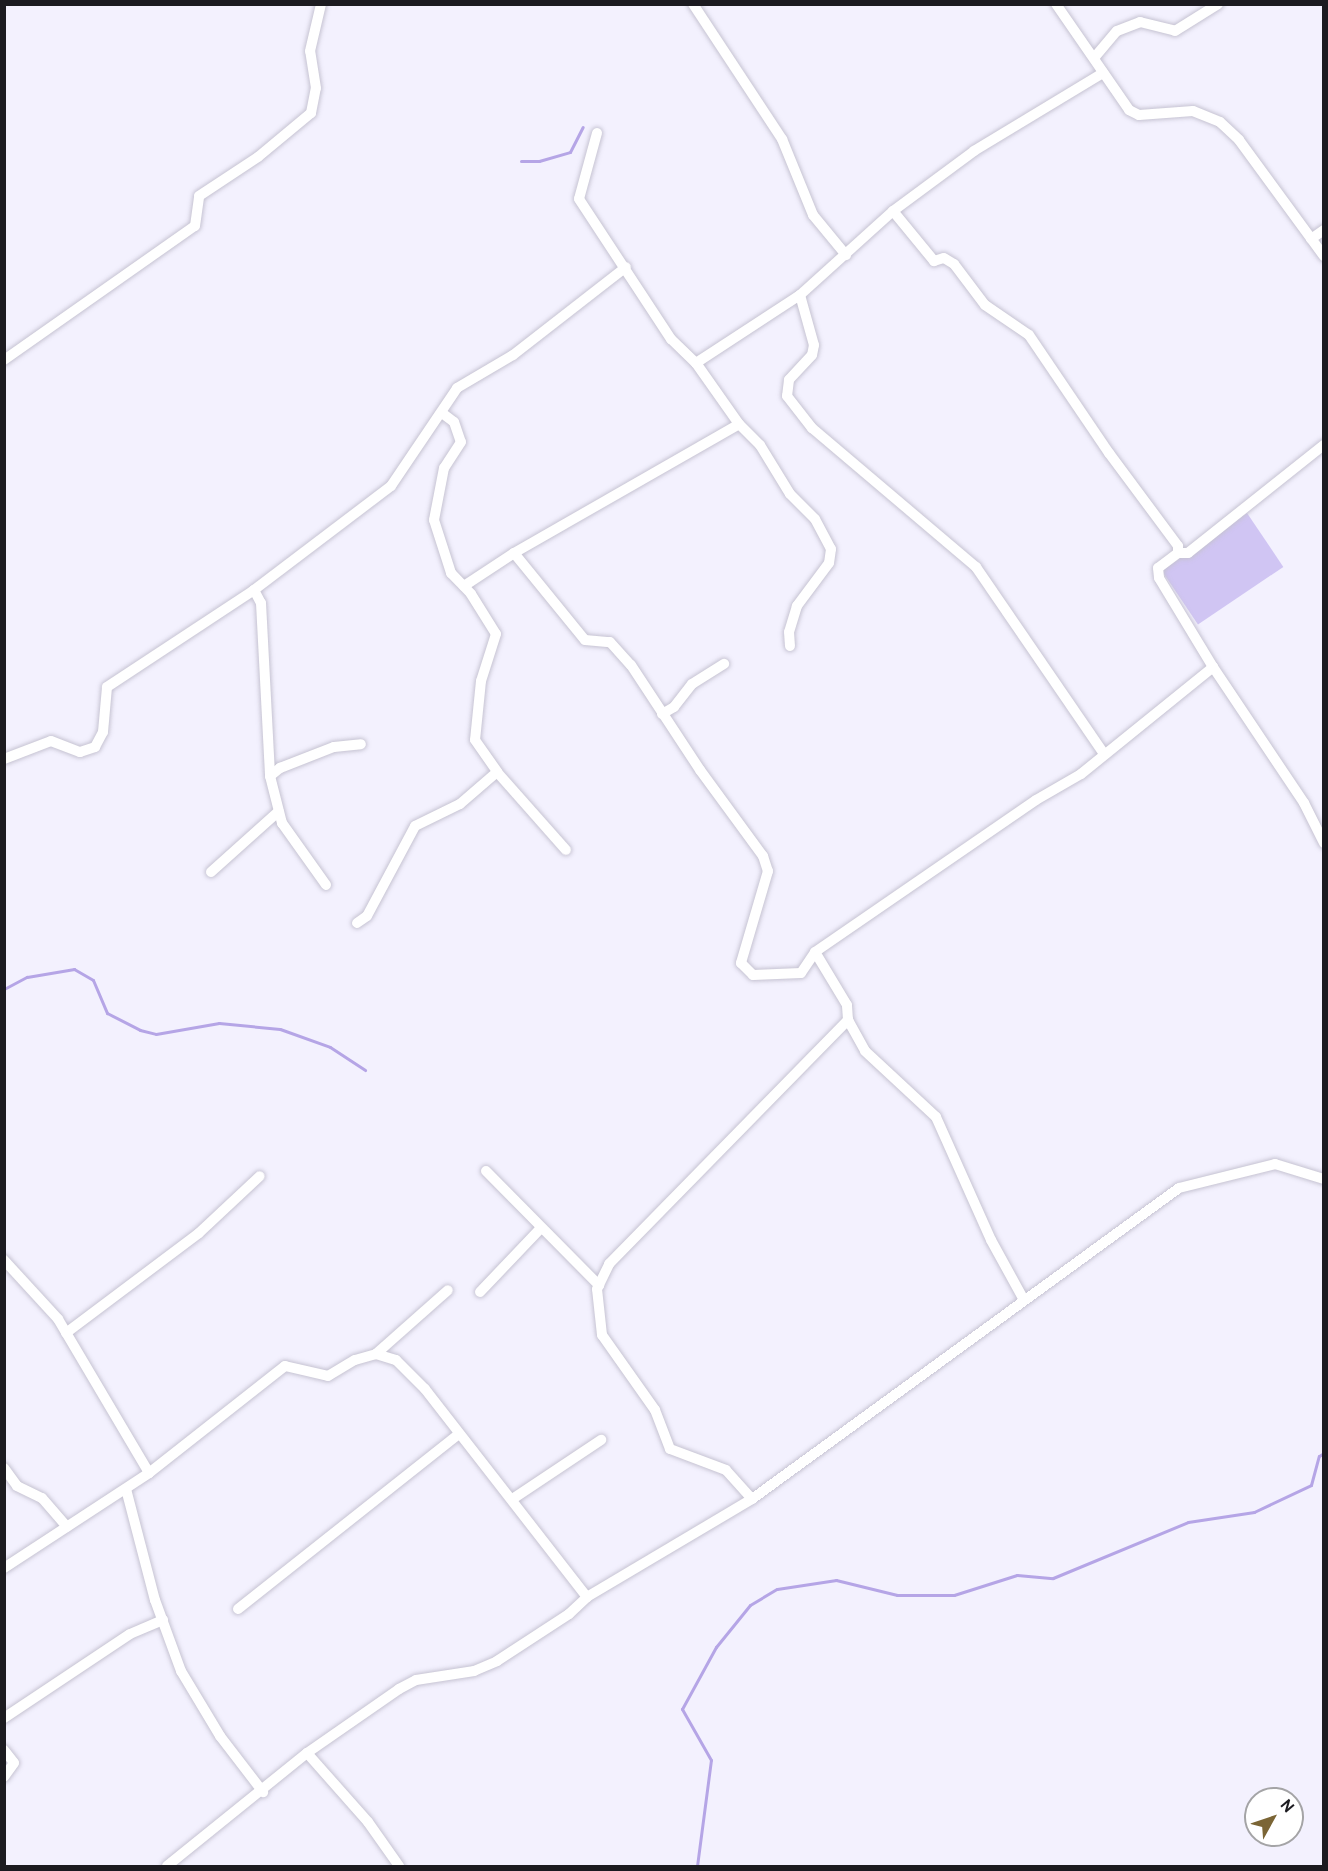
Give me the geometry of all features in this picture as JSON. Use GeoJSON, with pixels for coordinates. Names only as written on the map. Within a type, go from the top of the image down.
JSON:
{"type":"FeatureCollection","features":[{"type":"Feature","properties":{"kind":"street"},"geometry":{"type":"LineString","coordinates":[[4,360],[195,226],[199,196],[258,157],[311,113],[316,88],[310,51],[321,4]]}},
{"type":"Feature","properties":{"kind":"street"},"geometry":{"type":"LineString","coordinates":[[693,4],[782,139],[813,215],[846,255]]}},
{"type":"Feature","properties":{"kind":"street"},"geometry":{"type":"LineString","coordinates":[[1056,4],[1129,110],[1139,115],[1192,111],[1220,122],[1239,140],[1323,256]]}},
{"type":"Feature","properties":{"kind":"street"},"geometry":{"type":"LineString","coordinates":[[1094,58],[1118,31],[1140,22],[1175,31],[1218,4]]}},
{"type":"Feature","properties":{"kind":"street"},"geometry":{"type":"LineString","coordinates":[[696,363],[800,295],[892,211],[974,151],[1103,73]]}},
{"type":"Feature","properties":{"kind":"street"},"geometry":{"type":"LineString","coordinates":[[597,132],[579,199],[626,267],[671,339],[696,363],[739,423],[760,445],[790,494],[815,519],[831,549],[829,563],[797,606],[789,632],[790,646]]}},
{"type":"Feature","properties":{"kind":"street"},"geometry":{"type":"LineString","coordinates":[[892,211],[934,261],[944,258],[954,264],[985,305],[1029,335],[1109,453],[1178,546],[1178,553]]}},
{"type":"Feature","properties":{"kind":"street"},"geometry":{"type":"LineString","coordinates":[[1311,239],[1323,230]]}},
{"type":"Feature","properties":{"kind":"street"},"geometry":{"type":"LineString","coordinates":[[4,759],[51,741],[80,752],[95,747],[103,732],[107,687],[254,590],[391,486],[442,414],[457,388],[513,355],[626,267]]}},
{"type":"Feature","properties":{"kind":"street"},"geometry":{"type":"LineString","coordinates":[[800,295],[814,345],[812,355],[789,380],[787,396],[812,428],[976,567],[1104,754]]}},
{"type":"Feature","properties":{"kind":"street"},"geometry":{"type":"LineString","coordinates":[[442,414],[454,422],[461,442],[444,468],[434,520],[451,573],[464,586],[496,634],[480,681],[475,740],[497,771],[566,850]]}},
{"type":"Feature","properties":{"kind":"street"},"geometry":{"type":"LineString","coordinates":[[464,586],[513,553],[739,423]]}},
{"type":"Feature","properties":{"kind":"street"},"geometry":{"type":"LineString","coordinates":[[1323,445],[1188,553],[1178,553],[1158,568],[1159,578],[1213,667],[1304,803],[1323,843]]}},
{"type":"Feature","properties":{"kind":"street"},"geometry":{"type":"LineString","coordinates":[[513,553],[585,640],[609,642],[617,650],[763,856],[768,871],[741,963],[753,975],[801,973],[815,952],[1026,807],[1081,774],[1213,667]]}},
{"type":"Feature","properties":{"kind":"street"},"geometry":{"type":"LineString","coordinates":[[254,590],[261,603],[270,776],[282,823],[326,885]]}},
{"type":"Feature","properties":{"kind":"street"},"geometry":{"type":"LineString","coordinates":[[662,714],[674,707],[692,684],[724,664]]}},
{"type":"Feature","properties":{"kind":"street"},"geometry":{"type":"LineString","coordinates":[[270,776],[280,768],[334,747],[361,744]]}},
{"type":"Feature","properties":{"kind":"street"},"geometry":{"type":"LineString","coordinates":[[357,923],[367,916],[416,826],[433,814],[460,804],[497,771]]}},
{"type":"Feature","properties":{"kind":"street"},"geometry":{"type":"LineString","coordinates":[[211,872],[279,811]]}},
{"type":"Feature","properties":{"kind":"street"},"geometry":{"type":"LineString","coordinates":[[815,952],[848,1005],[848,1020],[865,1051],[936,1117],[991,1240],[1024,1300]]}},
{"type":"Feature","properties":{"kind":"street"},"geometry":{"type":"LineString","coordinates":[[752,1499],[726,1470],[670,1449],[655,1410],[602,1335],[599,1285],[609,1264],[848,1020]]}},
{"type":"Feature","properties":{"kind":"street"},"geometry":{"type":"LineString","coordinates":[[167,1866],[262,1792],[307,1753],[416,1680],[474,1671],[497,1661],[569,1614],[587,1597],[752,1499],[1179,1188],[1210,1183],[1242,1170],[1275,1164],[1323,1179]]}},
{"type":"Feature","properties":{"kind":"street"},"geometry":{"type":"LineString","coordinates":[[486,1171],[540,1229],[599,1285]]}},
{"type":"Feature","properties":{"kind":"street"},"geometry":{"type":"LineString","coordinates":[[66,1333],[199,1233],[260,1176]]}},
{"type":"Feature","properties":{"kind":"street"},"geometry":{"type":"LineString","coordinates":[[480,1292],[540,1229]]}},
{"type":"Feature","properties":{"kind":"street"},"geometry":{"type":"LineString","coordinates":[[5,1263],[66,1333],[149,1473]]}},
{"type":"Feature","properties":{"kind":"street"},"geometry":{"type":"LineString","coordinates":[[4,1568],[149,1473],[285,1366],[328,1376],[355,1360],[376,1354],[448,1290]]}},
{"type":"Feature","properties":{"kind":"street"},"geometry":{"type":"LineString","coordinates":[[376,1354],[396,1360],[514,1498],[587,1597]]}},
{"type":"Feature","properties":{"kind":"street"},"geometry":{"type":"LineString","coordinates":[[238,1609],[459,1434]]}},
{"type":"Feature","properties":{"kind":"street"},"geometry":{"type":"LineString","coordinates":[[514,1498],[601,1440]]}},
{"type":"Feature","properties":{"kind":"street"},"geometry":{"type":"LineString","coordinates":[[4,1468],[17,1486],[42,1498],[67,1527]]}},
{"type":"Feature","properties":{"kind":"street"},"geometry":{"type":"LineString","coordinates":[[126,1489],[163,1620],[181,1671],[220,1736],[262,1792]]}},
{"type":"Feature","properties":{"kind":"street"},"geometry":{"type":"LineString","coordinates":[[4,1718],[130,1634],[163,1620]]}},
{"type":"Feature","properties":{"kind":"street"},"geometry":{"type":"LineString","coordinates":[[4,1750],[14,1763],[4,1777]]}},
{"type":"Feature","properties":{"kind":"street"},"geometry":{"type":"LineString","coordinates":[[307,1753],[368,1822],[399,1866]]}},
{"type":"Feature","properties":{"kind":"shaded area"},"geometry":{"type":"Polygon","coordinates":[[[1247,513],[1283,567],[1198,624],[1162,571],[1247,513]]]}},
{"type":"Feature","properties":{"kind":"waterway"},"geometry":{"type":"LineString","coordinates":[[521,161],[539,161],[570,152],[583,127]]}},
{"type":"Feature","properties":{"kind":"waterway"},"geometry":{"type":"LineString","coordinates":[[4,989],[27,977],[74,969],[93,980],[107,1013],[140,1030],[156,1034],[219,1023],[280,1029],[330,1047],[365,1070]]}},
{"type":"Feature","properties":{"kind":"waterway"},"geometry":{"type":"LineString","coordinates":[[697,1866],[711,1760],[682,1709],[716,1647],[750,1605],[777,1589],[836,1580],[897,1595],[954,1595],[1017,1575],[1053,1578],[1188,1522],[1254,1512],[1311,1485],[1319,1456],[1324,1453]]}}]}
